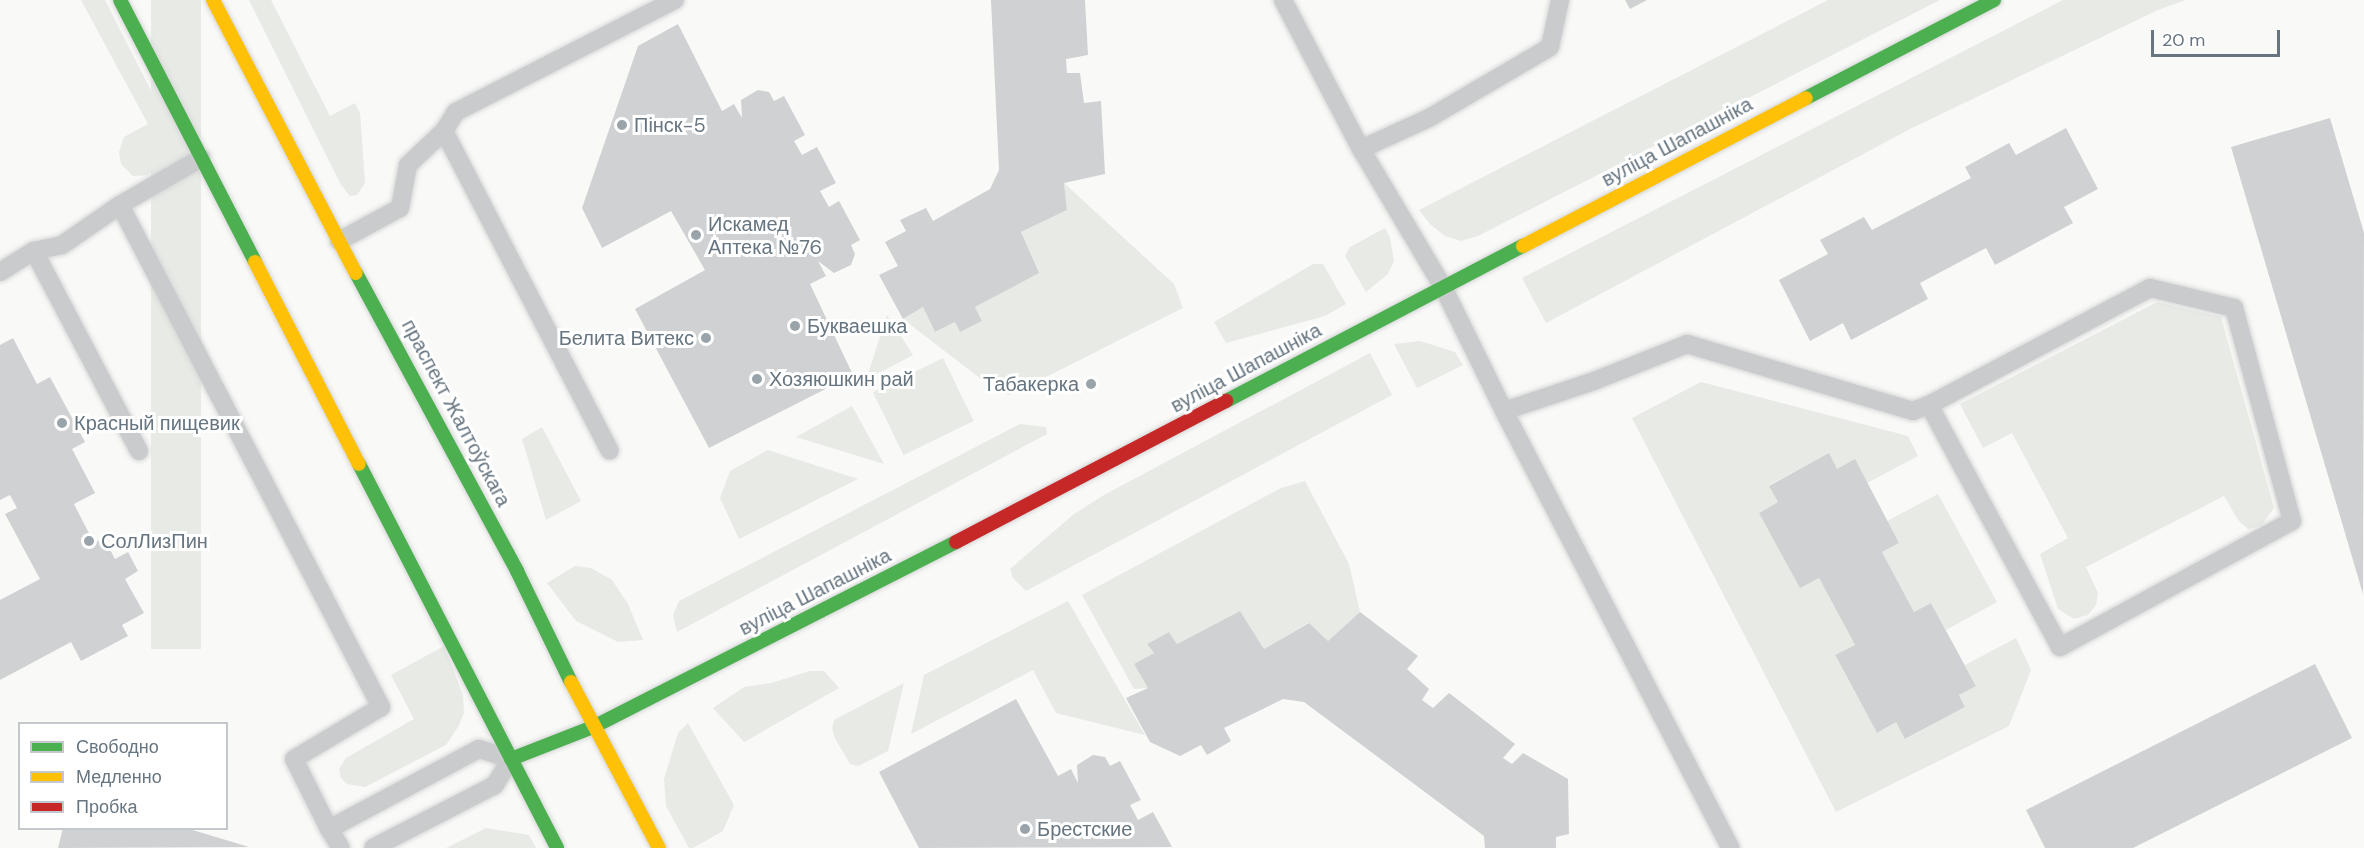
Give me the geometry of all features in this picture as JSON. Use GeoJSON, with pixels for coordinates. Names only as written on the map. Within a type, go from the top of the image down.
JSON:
{"type":"FeatureCollection","features":[{"type":"Feature","properties":{"kind":"main road"},"geometry":{"type":"LineString","coordinates":[[120,0],[557,848]]}},
{"type":"Feature","properties":{"kind":"main road","name":"праспект Жалтоўскага"},"geometry":{"type":"LineString","coordinates":[[213,0],[339,241],[517,571],[593,727],[659,848]]}},
{"type":"Feature","properties":{"kind":"main road","name":"вуліца Шапашніка"},"geometry":{"type":"LineString","coordinates":[[511,759],[593,727],[914,563],[1994,0]]}},
{"type":"Feature","properties":{"kind":"lane"},"geometry":{"type":"LineString","coordinates":[[339,241],[400,208],[408,165],[444,131],[456,112],[675,0]]}},
{"type":"Feature","properties":{"kind":"lane"},"geometry":{"type":"LineString","coordinates":[[1284,0],[1361,149],[1443,286],[1504,411],[1731,848]]}},
{"type":"Feature","properties":{"kind":"lane"},"geometry":{"type":"LineString","coordinates":[[1361,149],[1429,118],[1550,47],[1560,0]]}},
{"type":"Feature","properties":{"kind":"lane"},"geometry":{"type":"LineString","coordinates":[[444,131],[610,451]]}},
{"type":"Feature","properties":{"kind":"lane"},"geometry":{"type":"LineString","coordinates":[[0,272],[34,251],[62,245],[120,205],[201,158]]}},
{"type":"Feature","properties":{"kind":"lane"},"geometry":{"type":"LineString","coordinates":[[120,205],[381,707],[294,759],[341,848]]}},
{"type":"Feature","properties":{"kind":"lane"},"geometry":{"type":"LineString","coordinates":[[34,251],[139,450]]}},
{"type":"Feature","properties":{"kind":"lane"},"geometry":{"type":"LineString","coordinates":[[1504,411],[1594,381],[1688,344],[1913,411],[1929,405],[2150,288],[2234,308],[2292,521],[2060,647],[1929,405]]}},
{"type":"Feature","properties":{"kind":"lane"},"geometry":{"type":"LineString","coordinates":[[329,829],[479,749],[511,759],[495,785],[373,848]]}},
{"type":"Feature","properties":{"kind":"shaded area"},"geometry":{"type":"Polygon","coordinates":[[[81,0],[105,0],[172,132],[160,164],[148,175],[133,176],[121,164],[119,152],[124,137],[148,124],[81,0]]]}},
{"type":"Feature","properties":{"kind":"shaded area"},"geometry":{"type":"Polygon","coordinates":[[[151,0],[201,0],[201,649],[151,649],[151,0]]]}},
{"type":"Feature","properties":{"kind":"shaded area"},"geometry":{"type":"Polygon","coordinates":[[[249,0],[271,0],[330,116],[355,103],[360,113],[365,183],[357,195],[350,196],[341,185],[249,0]]]}},
{"type":"Feature","properties":{"kind":"shaded area"},"geometry":{"type":"Polygon","coordinates":[[[1828,0],[1940,0],[1478,236],[1461,241],[1445,236],[1430,224],[1419,210],[1828,0]]]}},
{"type":"Feature","properties":{"kind":"shaded area"},"geometry":{"type":"Polygon","coordinates":[[[2063,0],[2186,0],[2158,10],[1912,128],[1546,323],[1522,278],[2063,0]]]}},
{"type":"Feature","properties":{"kind":"shaded area"},"geometry":{"type":"Polygon","coordinates":[[[1064,183],[1174,284],[1183,308],[1010,395],[994,389],[903,319],[923,307],[935,332],[955,322],[960,332],[982,321],[975,307],[1038,273],[1021,232],[1067,210],[1064,183]]]}},
{"type":"Feature","properties":{"kind":"shaded area"},"geometry":{"type":"Polygon","coordinates":[[[1385,228],[1390,238],[1394,261],[1388,274],[1366,292],[1345,256],[1350,247],[1385,228]]]}},
{"type":"Feature","properties":{"kind":"shaded area"},"geometry":{"type":"Polygon","coordinates":[[[1313,264],[1323,264],[1346,304],[1325,316],[1226,343],[1214,322],[1313,264]]]}},
{"type":"Feature","properties":{"kind":"shaded area"},"geometry":{"type":"Polygon","coordinates":[[[2157,302],[2221,317],[2274,508],[2261,526],[2248,529],[2238,520],[2224,496],[2086,567],[2098,593],[2096,605],[2088,615],[2074,619],[2058,609],[2040,554],[2068,538],[2012,433],[1983,448],[1960,404],[2157,302]]]}},
{"type":"Feature","properties":{"kind":"shaded area"},"geometry":{"type":"Polygon","coordinates":[[[887,315],[913,355],[866,380],[887,315]]]}},
{"type":"Feature","properties":{"kind":"shaded area"},"geometry":{"type":"Polygon","coordinates":[[[1420,341],[1455,352],[1463,365],[1417,388],[1394,344],[1420,341]]]}},
{"type":"Feature","properties":{"kind":"shaded area"},"geometry":{"type":"Polygon","coordinates":[[[1370,353],[1392,395],[1026,591],[1013,578],[1010,569],[1074,514],[1104,495],[1370,353]]]}},
{"type":"Feature","properties":{"kind":"shaded area"},"geometry":{"type":"Polygon","coordinates":[[[943,358],[974,421],[904,455],[873,392],[943,358]]]}},
{"type":"Feature","properties":{"kind":"shaded area"},"geometry":{"type":"Polygon","coordinates":[[[1701,382],[1908,436],[1918,456],[1867,483],[1837,469],[1828,454],[1769,485],[1778,502],[1759,513],[1800,587],[1819,578],[1855,645],[1835,656],[1877,733],[1896,722],[1906,739],[1965,707],[1959,695],[1976,686],[1965,665],[2016,638],[2031,670],[2009,726],[1836,812],[1632,418],[1701,382]]]}},
{"type":"Feature","properties":{"kind":"shaded area"},"geometry":{"type":"Polygon","coordinates":[[[852,406],[884,464],[796,437],[852,406]]]}},
{"type":"Feature","properties":{"kind":"shaded area"},"geometry":{"type":"Polygon","coordinates":[[[1020,424],[1046,427],[1047,434],[677,632],[673,615],[679,601],[1020,424]]]}},
{"type":"Feature","properties":{"kind":"shaded area"},"geometry":{"type":"Polygon","coordinates":[[[542,427],[581,501],[546,520],[522,439],[542,427]]]}},
{"type":"Feature","properties":{"kind":"shaded area"},"geometry":{"type":"Polygon","coordinates":[[[768,450],[858,479],[739,539],[720,498],[730,471],[768,450]]]}},
{"type":"Feature","properties":{"kind":"shaded area"},"geometry":{"type":"Polygon","coordinates":[[[1305,481],[1349,564],[1360,612],[1328,641],[1308,623],[1264,649],[1240,611],[1177,644],[1169,632],[1147,644],[1154,653],[1134,664],[1148,688],[1134,689],[1082,595],[1281,488],[1305,481]]]}},
{"type":"Feature","properties":{"kind":"shaded area"},"geometry":{"type":"Polygon","coordinates":[[[1938,494],[1997,602],[1946,630],[1931,603],[1914,612],[1882,552],[1899,543],[1887,521],[1938,494]]]}},
{"type":"Feature","properties":{"kind":"shaded area"},"geometry":{"type":"Polygon","coordinates":[[[575,566],[591,568],[612,580],[628,604],[643,640],[618,642],[576,621],[547,583],[575,566]]]}},
{"type":"Feature","properties":{"kind":"shaded area"},"geometry":{"type":"Polygon","coordinates":[[[1068,601],[1145,735],[1056,713],[1033,670],[911,734],[924,675],[1068,601]]]}},
{"type":"Feature","properties":{"kind":"shaded area"},"geometry":{"type":"Polygon","coordinates":[[[444,646],[463,695],[464,713],[446,745],[365,787],[347,784],[341,778],[339,769],[346,758],[414,719],[391,675],[444,646]]]}},
{"type":"Feature","properties":{"kind":"shaded area"},"geometry":{"type":"Polygon","coordinates":[[[810,671],[824,671],[839,688],[744,742],[713,708],[744,687],[771,683],[810,671]]]}},
{"type":"Feature","properties":{"kind":"shaded area"},"geometry":{"type":"Polygon","coordinates":[[[904,683],[888,751],[858,766],[850,764],[835,738],[832,728],[834,720],[904,683]]]}},
{"type":"Feature","properties":{"kind":"shaded area"},"geometry":{"type":"Polygon","coordinates":[[[688,723],[734,805],[723,831],[693,848],[689,848],[666,806],[664,779],[678,733],[688,723]]]}},
{"type":"Feature","properties":{"kind":"shaded area"},"geometry":{"type":"Polygon","coordinates":[[[486,828],[529,835],[536,848],[446,848],[486,828]]]}},
{"type":"Feature","properties":{"kind":"building"},"geometry":{"type":"Polygon","coordinates":[[[991,0],[1085,0],[1088,55],[1066,59],[1067,73],[1080,73],[1084,103],[1101,101],[1105,174],[1064,183],[1067,210],[1021,232],[1039,273],[975,307],[982,321],[960,332],[955,322],[935,332],[923,307],[903,319],[879,275],[898,266],[885,242],[906,231],[900,220],[926,208],[933,221],[990,189],[999,170],[991,0]]]}},
{"type":"Feature","properties":{"kind":"building"},"geometry":{"type":"Polygon","coordinates":[[[1625,0],[1647,0],[1630,9],[1625,0]]]}},
{"type":"Feature","properties":{"kind":"building"},"geometry":{"type":"Polygon","coordinates":[[[678,24],[722,111],[734,104],[742,118],[741,100],[758,90],[769,92],[774,101],[784,96],[805,135],[794,141],[802,155],[817,147],[836,183],[820,191],[829,207],[839,201],[860,240],[851,245],[855,254],[851,265],[834,273],[818,261],[826,276],[810,284],[853,375],[709,448],[635,309],[705,270],[671,211],[602,248],[582,208],[638,46],[678,24]]]}},
{"type":"Feature","properties":{"kind":"building"},"geometry":{"type":"Polygon","coordinates":[[[2330,118],[2364,233],[2363,594],[2231,147],[2330,118]]]}},
{"type":"Feature","properties":{"kind":"building"},"geometry":{"type":"Polygon","coordinates":[[[2066,128],[2098,189],[2064,207],[2073,223],[1995,265],[1986,248],[1920,283],[1928,299],[1851,340],[1843,323],[1810,341],[1779,280],[1828,254],[1820,240],[1864,217],[1872,230],[1971,178],[1965,167],[2009,143],[2016,155],[2066,128]]]}},
{"type":"Feature","properties":{"kind":"building"},"geometry":{"type":"Polygon","coordinates":[[[13,338],[37,384],[50,377],[85,442],[72,449],[95,493],[74,504],[94,543],[104,538],[115,559],[128,552],[138,571],[125,579],[144,613],[122,625],[128,636],[81,661],[71,642],[0,680],[0,600],[40,579],[5,514],[17,508],[10,495],[0,500],[0,345],[13,338]]]}},
{"type":"Feature","properties":{"kind":"building"},"geometry":{"type":"Polygon","coordinates":[[[1829,453],[1837,469],[1855,459],[1899,543],[1882,552],[1914,612],[1931,603],[1976,686],[1959,695],[1965,707],[1905,739],[1896,722],[1877,733],[1835,655],[1855,645],[1819,578],[1800,588],[1759,513],[1778,502],[1769,486],[1829,453]]]}},
{"type":"Feature","properties":{"kind":"building"},"geometry":{"type":"Polygon","coordinates":[[[1240,611],[1264,649],[1309,623],[1328,641],[1360,612],[1418,656],[1407,669],[1429,689],[1422,700],[1433,708],[1449,693],[1515,744],[1503,758],[1512,764],[1523,753],[1568,779],[1569,834],[1556,837],[1556,848],[1485,848],[1484,836],[1304,702],[1283,699],[1224,728],[1231,741],[1207,755],[1201,745],[1180,756],[1150,742],[1126,698],[1148,688],[1134,664],[1154,653],[1147,644],[1169,632],[1177,644],[1240,611]]]}},
{"type":"Feature","properties":{"kind":"building"},"geometry":{"type":"Polygon","coordinates":[[[2315,664],[2352,738],[2133,848],[2045,848],[2026,810],[2315,664]]]}},
{"type":"Feature","properties":{"kind":"building"},"geometry":{"type":"Polygon","coordinates":[[[1016,699],[1058,776],[1071,769],[1078,783],[1077,765],[1093,755],[1105,757],[1110,766],[1120,761],[1141,800],[1130,805],[1138,820],[1153,812],[1172,847],[919,848],[879,772],[1016,699]]]}},
{"type":"Feature","properties":{"kind":"building"},"geometry":{"type":"Polygon","coordinates":[[[62,830],[193,830],[249,847],[58,848],[62,830]]]}},
{"type":"Feature","properties":{"kind":"traffic: fast"},"geometry":{"type":"LineString","coordinates":[[120,0],[255,262]]}},
{"type":"Feature","properties":{"kind":"traffic: fast"},"geometry":{"type":"LineString","coordinates":[[1806,98],[1994,0]]}},
{"type":"Feature","properties":{"kind":"traffic: fast"},"geometry":{"type":"LineString","coordinates":[[1226,401],[1523,246]]}},
{"type":"Feature","properties":{"kind":"traffic: fast"},"geometry":{"type":"LineString","coordinates":[[356,273],[517,571],[571,682]]}},
{"type":"Feature","properties":{"kind":"traffic: fast"},"geometry":{"type":"LineString","coordinates":[[359,464],[557,848]]}},
{"type":"Feature","properties":{"kind":"traffic: fast"},"geometry":{"type":"LineString","coordinates":[[511,759],[593,727],[956,542]]}},
{"type":"Feature","properties":{"kind":"traffic: slow"},"geometry":{"type":"LineString","coordinates":[[213,0],[356,273]]}},
{"type":"Feature","properties":{"kind":"traffic: slow"},"geometry":{"type":"LineString","coordinates":[[1523,246],[1806,98]]}},
{"type":"Feature","properties":{"kind":"traffic: slow"},"geometry":{"type":"LineString","coordinates":[[255,262],[359,464]]}},
{"type":"Feature","properties":{"kind":"traffic: slow"},"geometry":{"type":"LineString","coordinates":[[571,682],[659,848]]}},
{"type":"Feature","properties":{"kind":"traffic: jam"},"geometry":{"type":"LineString","coordinates":[[956,542],[1226,401]]}},
{"type":"Feature","properties":{"kind":"place","name":"Пінск-5"},"geometry":{"type":"Point","coordinates":[622,125]}},
{"type":"Feature","properties":{"kind":"place","name":"Искамед Аптека №76"},"geometry":{"type":"Point","coordinates":[696,235]}},
{"type":"Feature","properties":{"kind":"place","name":"Букваешка"},"geometry":{"type":"Point","coordinates":[795,326]}},
{"type":"Feature","properties":{"kind":"place","name":"Белита Витекс"},"geometry":{"type":"Point","coordinates":[706,338]}},
{"type":"Feature","properties":{"kind":"place","name":"Хозяюшкин рай"},"geometry":{"type":"Point","coordinates":[757,379]}},
{"type":"Feature","properties":{"kind":"place","name":"Табакерка"},"geometry":{"type":"Point","coordinates":[1091,384]}},
{"type":"Feature","properties":{"kind":"place","name":"Красный пищевик"},"geometry":{"type":"Point","coordinates":[62,423]}},
{"type":"Feature","properties":{"kind":"place","name":"СолЛизПин"},"geometry":{"type":"Point","coordinates":[89,541]}},
{"type":"Feature","properties":{"kind":"place","name":"Брестские"},"geometry":{"type":"Point","coordinates":[1025,829]}}]}
